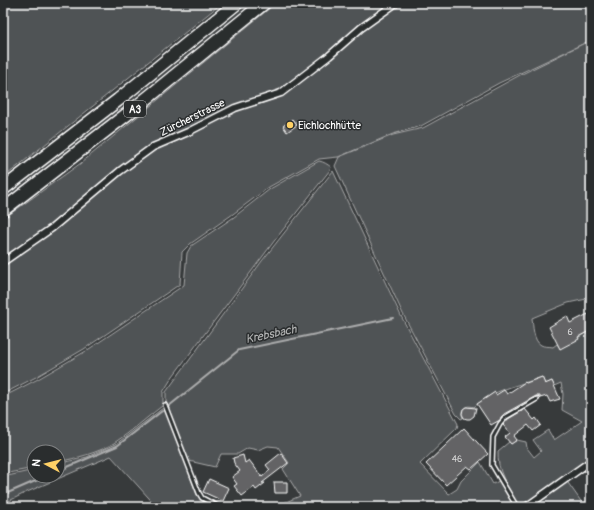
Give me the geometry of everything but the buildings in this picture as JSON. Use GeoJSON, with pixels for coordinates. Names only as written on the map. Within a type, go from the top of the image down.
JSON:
{"type":"FeatureCollection","features":[{"type":"Feature","properties":{"kind":"highway","name":"A3"},"geometry":{"type":"LineString","coordinates":[[3,189],[112,105],[237,3]]}},
{"type":"Feature","properties":{"kind":"highway","name":"A3"},"geometry":{"type":"LineString","coordinates":[[3,210],[135,108],[264,3]]}},
{"type":"Feature","properties":{"kind":"street","name":"Zürcherstrasse"},"geometry":{"type":"LineString","coordinates":[[3,262],[52,228],[120,171],[153,147],[188,132],[235,108],[281,93],[329,56],[361,28],[396,3]]}},
{"type":"Feature","properties":{"kind":"street"},"geometry":{"type":"LineString","coordinates":[[526,507],[591,461]]}},
{"type":"Feature","properties":{"kind":"lane"},"geometry":{"type":"LineString","coordinates":[[517,507],[492,465],[493,437],[497,427],[506,418],[537,398]]}},
{"type":"Feature","properties":{"kind":"lane"},"geometry":{"type":"LineString","coordinates":[[165,405],[199,493],[202,498],[219,507]]}},
{"type":"Feature","properties":{"kind":"shaded area"},"geometry":{"type":"Polygon","coordinates":[[[3,3],[222,3],[3,178],[3,3]]]}},
{"type":"Feature","properties":{"kind":"shaded area"},"geometry":{"type":"Polygon","coordinates":[[[276,3],[591,3],[591,40],[499,83],[421,126],[393,134],[338,157],[319,159],[269,187],[190,244],[182,252],[180,284],[84,349],[3,394],[3,219],[81,163],[276,3]]]}},
{"type":"Feature","properties":{"kind":"shaded area"},"geometry":{"type":"Polygon","coordinates":[[[591,40],[591,298],[568,303],[532,318],[536,340],[544,346],[553,347],[557,344],[560,348],[586,333],[587,335],[591,333],[591,458],[521,507],[517,503],[503,478],[499,465],[498,451],[509,442],[511,444],[517,440],[526,442],[527,448],[534,457],[541,451],[533,440],[548,430],[554,440],[582,421],[562,410],[563,394],[561,383],[554,386],[552,381],[545,384],[542,377],[498,392],[481,401],[474,407],[468,406],[464,408],[462,412],[463,418],[461,419],[456,414],[403,314],[335,166],[339,157],[393,135],[423,128],[520,75],[591,40]]]}},
{"type":"Feature","properties":{"kind":"shaded area"},"geometry":{"type":"Polygon","coordinates":[[[319,161],[331,167],[173,376],[163,392],[162,406],[114,443],[101,450],[79,457],[66,460],[66,444],[26,444],[26,470],[3,474],[3,397],[38,379],[86,351],[184,285],[187,253],[191,246],[234,217],[270,189],[319,161]]]}},
{"type":"Feature","properties":{"kind":"shaded area"},"geometry":{"type":"Polygon","coordinates":[[[333,171],[401,316],[458,424],[457,428],[420,464],[449,494],[457,489],[461,481],[480,462],[493,484],[499,481],[511,501],[512,507],[274,507],[300,496],[283,469],[289,463],[278,447],[268,446],[258,450],[248,448],[238,454],[221,454],[215,467],[189,461],[166,406],[166,392],[262,261],[333,171]]]}},
{"type":"Feature","properties":{"kind":"shaded area"},"geometry":{"type":"Polygon","coordinates":[[[163,408],[166,410],[197,495],[200,499],[215,507],[157,507],[111,456],[66,475],[66,462],[87,457],[116,444],[163,408]]]}},
{"type":"Feature","properties":{"kind":"shaded area"},"geometry":{"type":"Polygon","coordinates":[[[26,472],[26,484],[46,484],[3,504],[3,477],[26,472]]]}},
{"type":"Feature","properties":{"kind":"shaded area"},"geometry":{"type":"Polygon","coordinates":[[[566,480],[585,507],[530,507],[566,480]]]}},
{"type":"Feature","properties":{"kind":"waterway","name":"Krebsbach"},"geometry":{"type":"LineString","coordinates":[[169,406],[239,350],[393,318]]}},
{"type":"Feature","properties":{"kind":"waterway","name":"Krebsbach"},"geometry":{"type":"LineString","coordinates":[[66,468],[117,446],[162,411]]}},
{"type":"Feature","properties":{"kind":"waterway","name":"Krebsbach"},"geometry":{"type":"LineString","coordinates":[[3,495],[28,484]]}},
{"type":"Feature","properties":{"kind":"place","name":"Eichlochhütte"},"geometry":{"type":"Point","coordinates":[290,125]}}]}
